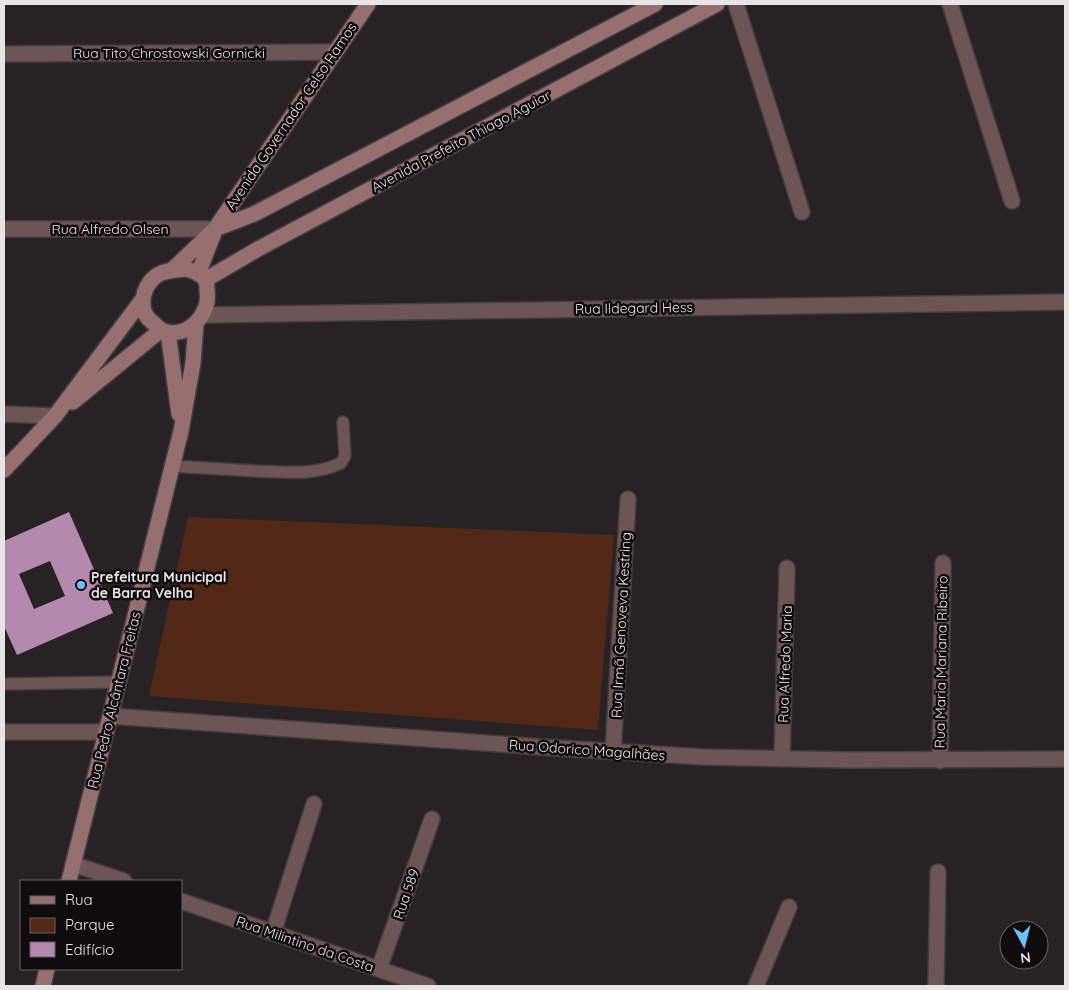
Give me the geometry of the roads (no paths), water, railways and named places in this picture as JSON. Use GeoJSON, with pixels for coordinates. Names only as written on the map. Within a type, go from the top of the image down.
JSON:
{"type":"FeatureCollection","features":[{"type":"Feature","properties":{"kind":"main road","name":"Avenida Governador Celso Ramos"},"geometry":{"type":"LineString","coordinates":[[172,270],[215,229],[368,4]]}},
{"type":"Feature","properties":{"kind":"main road"},"geometry":{"type":"LineString","coordinates":[[215,229],[254,214],[654,4]]}},
{"type":"Feature","properties":{"kind":"main road","name":"Avenida Prefeito Thiago Aguiar"},"geometry":{"type":"LineString","coordinates":[[202,277],[717,4]]}},
{"type":"Feature","properties":{"kind":"main road","name":"Avenida Governador Celso Ramos"},"geometry":{"type":"LineString","coordinates":[[202,277],[215,229]]}},
{"type":"Feature","properties":{"kind":"main road"},"geometry":{"type":"LineString","coordinates":[[4,470],[56,416],[142,300],[146,286],[157,274],[186,269],[202,277],[208,297],[200,319],[183,330],[165,331],[56,416]]}},
{"type":"Feature","properties":{"kind":"main road"},"geometry":{"type":"LineString","coordinates":[[142,300],[147,318],[165,331]]}},
{"type":"Feature","properties":{"kind":"main road","name":"Rua Pedro Alcântara Freitas"},"geometry":{"type":"LineString","coordinates":[[69,880],[181,430],[200,319]]}},
{"type":"Feature","properties":{"kind":"main road","name":"Rua Pedro Alcântara Freitas"},"geometry":{"type":"LineString","coordinates":[[165,331],[181,430]]}},
{"type":"Feature","properties":{"kind":"main road"},"geometry":{"type":"LineString","coordinates":[[43,986],[47,970]]}},
{"type":"Feature","properties":{"kind":"street"},"geometry":{"type":"LineString","coordinates":[[736,4],[802,212]]}},
{"type":"Feature","properties":{"kind":"street"},"geometry":{"type":"LineString","coordinates":[[950,4],[1012,201]]}},
{"type":"Feature","properties":{"kind":"street","name":"Rua Tito Chrostowski Gornicki"},"geometry":{"type":"LineString","coordinates":[[4,54],[334,52]]}},
{"type":"Feature","properties":{"kind":"street","name":"Rua Alfredo Olsen"},"geometry":{"type":"LineString","coordinates":[[4,229],[215,229]]}},
{"type":"Feature","properties":{"kind":"street","name":"Rua Ildegard Hess"},"geometry":{"type":"LineString","coordinates":[[200,319],[1065,302]]}},
{"type":"Feature","properties":{"kind":"street"},"geometry":{"type":"LineString","coordinates":[[4,414],[56,416]]}},
{"type":"Feature","properties":{"kind":"street","name":"Rua Irmã Genoveva Kestring"},"geometry":{"type":"LineString","coordinates":[[613,752],[628,499]]}},
{"type":"Feature","properties":{"kind":"street","name":"Rua Maria Mariana Ribeiro"},"geometry":{"type":"LineString","coordinates":[[940,761],[943,563]]}},
{"type":"Feature","properties":{"kind":"street","name":"Rua Alfredo Maria"},"geometry":{"type":"LineString","coordinates":[[782,759],[787,568]]}},
{"type":"Feature","properties":{"kind":"street","name":"Rua Odorico Magalhães"},"geometry":{"type":"LineString","coordinates":[[110,716],[703,757],[940,761],[1065,759]]}},
{"type":"Feature","properties":{"kind":"street"},"geometry":{"type":"LineString","coordinates":[[4,732],[106,732]]}},
{"type":"Feature","properties":{"kind":"street"},"geometry":{"type":"LineString","coordinates":[[273,933],[314,804]]}},
{"type":"Feature","properties":{"kind":"street","name":"Rua 589"},"geometry":{"type":"LineString","coordinates":[[379,970],[432,819]]}},
{"type":"Feature","properties":{"kind":"street"},"geometry":{"type":"LineString","coordinates":[[73,864],[121,880]]}},
{"type":"Feature","properties":{"kind":"street"},"geometry":{"type":"LineString","coordinates":[[936,986],[938,872]]}},
{"type":"Feature","properties":{"kind":"street","name":"Rua Milintino da Costa"},"geometry":{"type":"LineString","coordinates":[[182,901],[428,986]]}},
{"type":"Feature","properties":{"kind":"street"},"geometry":{"type":"LineString","coordinates":[[756,986],[789,907]]}},
{"type":"Feature","properties":{"kind":"lane"},"geometry":{"type":"LineString","coordinates":[[172,466],[269,472],[317,471],[330,468],[342,463],[345,456],[343,422]]}},
{"type":"Feature","properties":{"kind":"lane"},"geometry":{"type":"LineString","coordinates":[[4,684],[119,682]]}},
{"type":"Feature","properties":{"kind":"place","name":"Prefeitura Municipal de Barra Velha"},"geometry":{"type":"Point","coordinates":[81,585]}}]}
